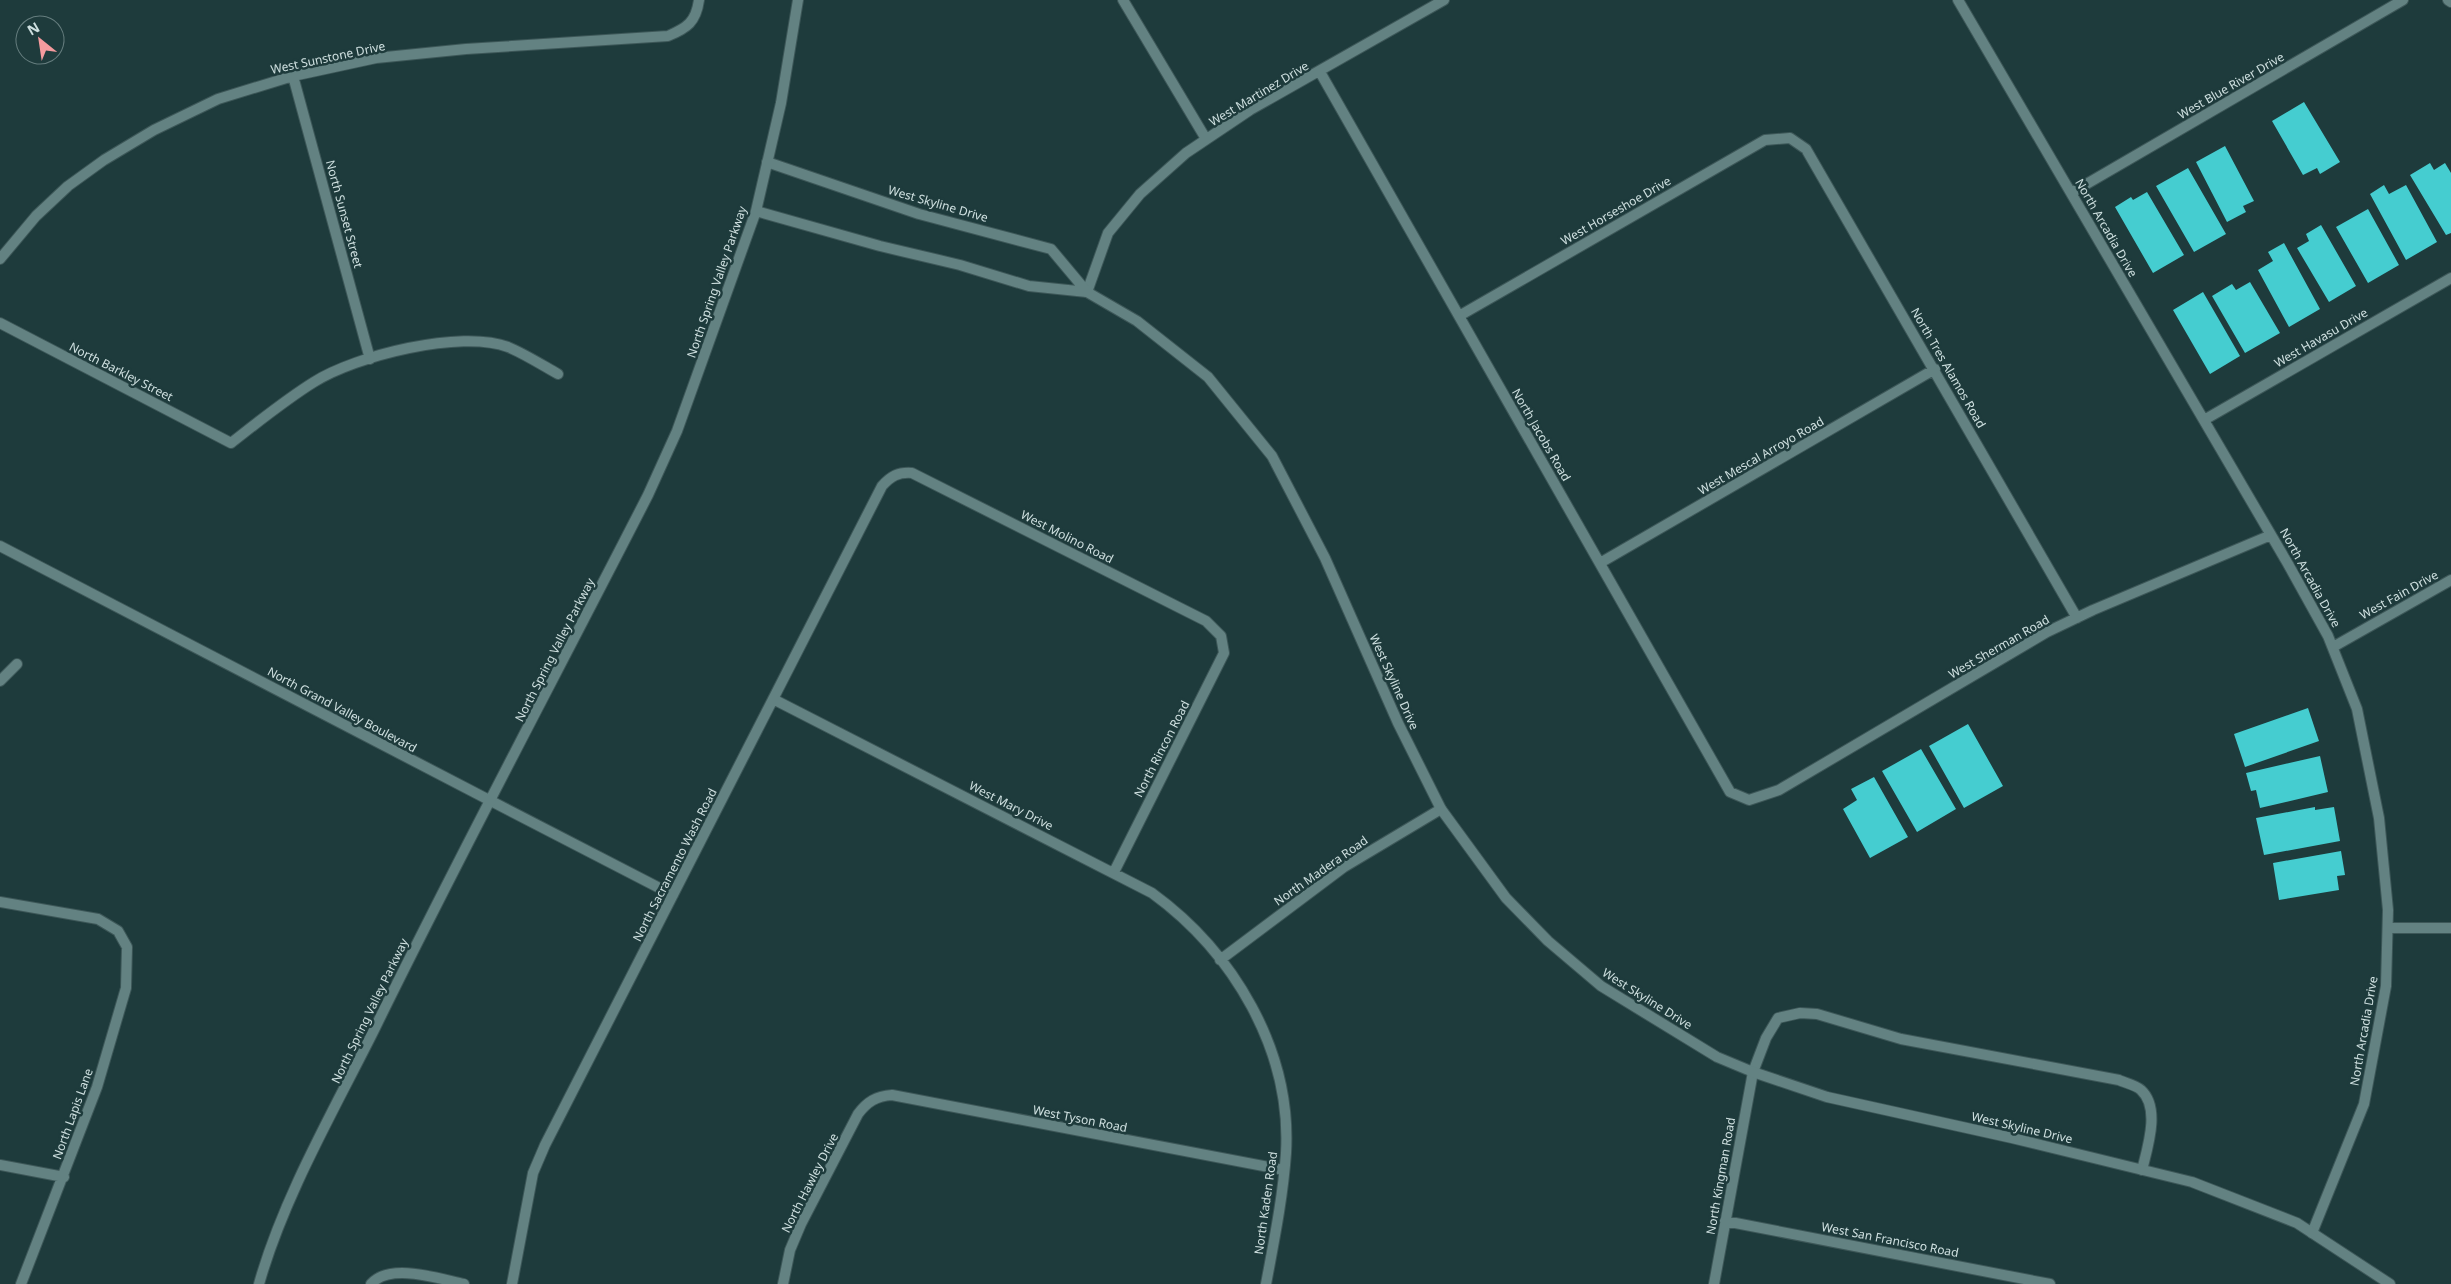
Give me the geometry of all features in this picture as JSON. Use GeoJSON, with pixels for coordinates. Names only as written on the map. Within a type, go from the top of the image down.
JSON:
{"type":"FeatureCollection","features":[{"type":"Feature","properties":{"kind":"street","name":"West Sunstone Drive"},"geometry":{"type":"LineString","coordinates":[[0,259],[36,216],[68,186],[104,160],[154,130],[218,99],[293,76],[376,58],[466,49],[668,36],[687,28],[697,12],[698,0]]}},
{"type":"Feature","properties":{"kind":"street","name":"North Spring Valley Parkway"},"geometry":{"type":"LineString","coordinates":[[259,1284],[279,1227],[308,1163],[404,968],[491,802],[660,468],[712,337],[756,211],[781,103],[798,0]]}},
{"type":"Feature","properties":{"kind":"street"},"geometry":{"type":"LineString","coordinates":[[1123,0],[1206,139]]}},
{"type":"Feature","properties":{"kind":"street","name":"West Martinez Drive"},"geometry":{"type":"LineString","coordinates":[[1087,292],[1108,233],[1140,194],[1186,153],[1250,110],[1444,0]]}},
{"type":"Feature","properties":{"kind":"street","name":"North Arcadia Drive"},"geometry":{"type":"LineString","coordinates":[[1958,0],[2271,535],[2333,647],[2357,709],[2380,818],[2388,928],[2386,986],[2364,1104],[2312,1233]]}},
{"type":"Feature","properties":{"kind":"street","name":"West Blue River Drive"},"geometry":{"type":"LineString","coordinates":[[2071,193],[2403,0]]}},
{"type":"Feature","properties":{"kind":"street","name":"North Jacobs Road"},"geometry":{"type":"LineString","coordinates":[[1320,72],[1730,792],[1749,800]]}},
{"type":"Feature","properties":{"kind":"street","name":"North Sunset Street"},"geometry":{"type":"LineString","coordinates":[[293,76],[370,359]]}},
{"type":"Feature","properties":{"kind":"street","name":"West Horseshoe Drive"},"geometry":{"type":"LineString","coordinates":[[1459,316],[1765,140],[1790,138]]}},
{"type":"Feature","properties":{"kind":"street","name":"North Tres Alamos Road"},"geometry":{"type":"LineString","coordinates":[[1790,138],[1806,148],[2077,618]]}},
{"type":"Feature","properties":{"kind":"street","name":"West Skyline Drive"},"geometry":{"type":"LineString","coordinates":[[767,162],[919,214],[1050,249],[1087,292],[1137,320],[1208,377],[1272,456],[1325,558],[1398,723],[1441,809],[1506,898],[1548,941],[1601,986],[1717,1057],[1753,1072],[1827,1097],[2012,1138],[2192,1182],[2296,1223],[2390,1284]]}},
{"type":"Feature","properties":{"kind":"street","name":"West Skyline Drive"},"geometry":{"type":"LineString","coordinates":[[756,211],[880,246],[960,265],[1029,286],[1087,292]]}},
{"type":"Feature","properties":{"kind":"street","name":"West Havasu Drive"},"geometry":{"type":"LineString","coordinates":[[2204,420],[2451,278]]}},
{"type":"Feature","properties":{"kind":"street","name":"North Barkley Street"},"geometry":{"type":"LineString","coordinates":[[0,323],[232,443],[314,382],[342,367],[370,359]]}},
{"type":"Feature","properties":{"kind":"street"},"geometry":{"type":"LineString","coordinates":[[370,359],[445,342],[481,342],[507,347],[558,374]]}},
{"type":"Feature","properties":{"kind":"street","name":"West Mescal Arroyo Road"},"geometry":{"type":"LineString","coordinates":[[1600,563],[1935,370]]}},
{"type":"Feature","properties":{"kind":"street","name":"West Molino Road"},"geometry":{"type":"LineString","coordinates":[[897,474],[912,473],[1206,621],[1221,636]]}},
{"type":"Feature","properties":{"kind":"street","name":"North Sacramento Wash Road"},"geometry":{"type":"LineString","coordinates":[[512,1284],[533,1173],[545,1145],[882,486],[897,474]]}},
{"type":"Feature","properties":{"kind":"street","name":"West Sherman Road"},"geometry":{"type":"LineString","coordinates":[[1749,800],[1778,790],[2047,632],[2271,535]]}},
{"type":"Feature","properties":{"kind":"street","name":"North Grand Valley Boulevard"},"geometry":{"type":"LineString","coordinates":[[0,546],[673,895]]}},
{"type":"Feature","properties":{"kind":"street","name":"West Fain Drive"},"geometry":{"type":"LineString","coordinates":[[2333,647],[2451,580]]}},
{"type":"Feature","properties":{"kind":"street","name":"North Rincon Road"},"geometry":{"type":"LineString","coordinates":[[1114,872],[1224,652],[1221,636]]}},
{"type":"Feature","properties":{"kind":"street"},"geometry":{"type":"LineString","coordinates":[[0,681],[17,664]]}},
{"type":"Feature","properties":{"kind":"street","name":"West Mary Drive"},"geometry":{"type":"LineString","coordinates":[[773,699],[1152,893],[1174,909],[1220,960]]}},
{"type":"Feature","properties":{"kind":"street","name":"North Madera Road"},"geometry":{"type":"LineString","coordinates":[[1220,960],[1344,867],[1441,809]]}},
{"type":"Feature","properties":{"kind":"street","name":"North Lapis Lane"},"geometry":{"type":"LineString","coordinates":[[0,902],[98,919],[118,931],[127,947],[126,988],[97,1087],[64,1177],[21,1284]]}},
{"type":"Feature","properties":{"kind":"street"},"geometry":{"type":"LineString","coordinates":[[2388,928],[2451,928]]}},
{"type":"Feature","properties":{"kind":"street","name":"North Kaden Road"},"geometry":{"type":"LineString","coordinates":[[1220,960],[1239,983],[1265,1033],[1282,1096],[1286,1133],[1284,1170],[1281,1200],[1266,1284]]}},
{"type":"Feature","properties":{"kind":"street","name":"North Kingman Road"},"geometry":{"type":"LineString","coordinates":[[1714,1284],[1753,1072],[1766,1038],[1778,1018],[1800,1013],[1817,1014],[1901,1039],[2119,1080],[2141,1090],[2150,1107],[2151,1133],[2142,1170]]}},
{"type":"Feature","properties":{"kind":"street","name":"West Tyson Road"},"geometry":{"type":"LineString","coordinates":[[872,1100],[880,1096],[892,1096],[1284,1170]]}},
{"type":"Feature","properties":{"kind":"street","name":"North Hawley Drive"},"geometry":{"type":"LineString","coordinates":[[782,1284],[790,1250],[801,1224],[858,1114],[872,1100]]}},
{"type":"Feature","properties":{"kind":"street"},"geometry":{"type":"LineString","coordinates":[[0,1165],[64,1177]]}},
{"type":"Feature","properties":{"kind":"street","name":"West San Francisco Road"},"geometry":{"type":"LineString","coordinates":[[1726,1221],[2050,1284]]}},
{"type":"Feature","properties":{"kind":"street"},"geometry":{"type":"LineString","coordinates":[[371,1284],[387,1275],[405,1272],[464,1284]]}},
{"type":"Feature","properties":{"kind":"building"},"geometry":{"type":"Polygon","coordinates":[[[2304,102],[2340,162],[2320,174],[2317,168],[2303,175],[2272,121],[2304,102]]]}},
{"type":"Feature","properties":{"kind":"building"},"geometry":{"type":"Polygon","coordinates":[[[2225,146],[2254,201],[2243,206],[2246,212],[2227,222],[2196,162],[2225,146]]]}},
{"type":"Feature","properties":{"kind":"building"},"geometry":{"type":"Polygon","coordinates":[[[2430,163],[2434,170],[2445,163],[2451,173],[2451,233],[2446,235],[2410,175],[2430,163]]]}},
{"type":"Feature","properties":{"kind":"building"},"geometry":{"type":"Polygon","coordinates":[[[2188,168],[2226,234],[2194,252],[2156,186],[2188,168]]]}},
{"type":"Feature","properties":{"kind":"building"},"geometry":{"type":"Polygon","coordinates":[[[2384,185],[2389,194],[2406,185],[2437,242],[2406,260],[2370,194],[2384,185]]]}},
{"type":"Feature","properties":{"kind":"building"},"geometry":{"type":"Polygon","coordinates":[[[2147,192],[2184,255],[2153,273],[2115,207],[2131,197],[2133,200],[2147,192]]]}},
{"type":"Feature","properties":{"kind":"building"},"geometry":{"type":"Polygon","coordinates":[[[2368,209],[2399,265],[2368,283],[2336,227],[2368,209]]]}},
{"type":"Feature","properties":{"kind":"building"},"geometry":{"type":"Polygon","coordinates":[[[2321,225],[2356,286],[2329,302],[2297,248],[2309,241],[2306,234],[2321,225]]]}},
{"type":"Feature","properties":{"kind":"building"},"geometry":{"type":"Polygon","coordinates":[[[2284,243],[2320,309],[2289,327],[2258,270],[2273,261],[2268,252],[2284,243]]]}},
{"type":"Feature","properties":{"kind":"building"},"geometry":{"type":"Polygon","coordinates":[[[2250,282],[2280,333],[2245,353],[2212,296],[2232,284],[2236,290],[2250,282]]]}},
{"type":"Feature","properties":{"kind":"building"},"geometry":{"type":"Polygon","coordinates":[[[2203,292],[2240,356],[2210,374],[2173,310],[2203,292]]]}},
{"type":"Feature","properties":{"kind":"building"},"geometry":{"type":"Polygon","coordinates":[[[2308,708],[2319,741],[2245,767],[2234,734],[2308,708]]]}},
{"type":"Feature","properties":{"kind":"building"},"geometry":{"type":"Polygon","coordinates":[[[1968,724],[2003,786],[1964,808],[1929,746],[1968,724]]]}},
{"type":"Feature","properties":{"kind":"building"},"geometry":{"type":"Polygon","coordinates":[[[1921,749],[1956,809],[1917,832],[1882,771],[1921,749]]]}},
{"type":"Feature","properties":{"kind":"building"},"geometry":{"type":"Polygon","coordinates":[[[2320,756],[2328,792],[2260,808],[2256,790],[2251,791],[2246,773],[2320,756]]]}},
{"type":"Feature","properties":{"kind":"building"},"geometry":{"type":"Polygon","coordinates":[[[1874,777],[1908,837],[1870,858],[1843,809],[1857,800],[1851,789],[1874,777]]]}},
{"type":"Feature","properties":{"kind":"building"},"geometry":{"type":"Polygon","coordinates":[[[2315,807],[2315,810],[2334,807],[2340,841],[2264,855],[2256,818],[2315,807]]]}},
{"type":"Feature","properties":{"kind":"building"},"geometry":{"type":"Polygon","coordinates":[[[2341,851],[2345,875],[2337,876],[2339,890],[2279,900],[2273,863],[2341,851]]]}}]}
